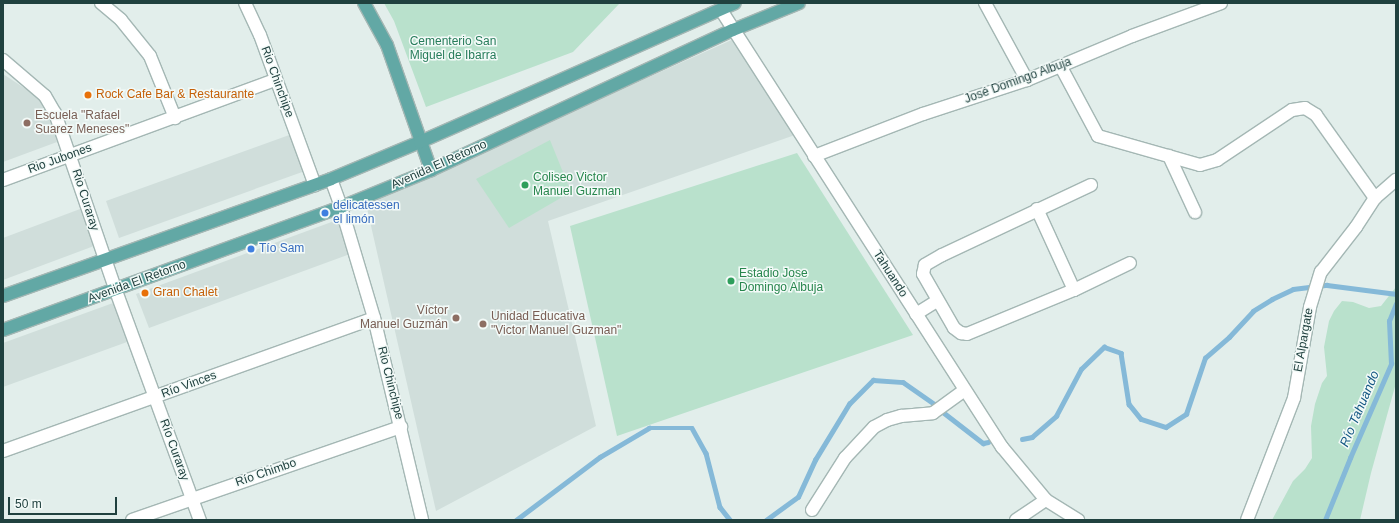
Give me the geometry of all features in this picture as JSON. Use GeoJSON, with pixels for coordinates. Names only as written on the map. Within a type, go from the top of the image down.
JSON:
{"type":"FeatureCollection","features":[{"type":"Feature","properties":{"kind":"main road"},"geometry":{"type":"LineString","coordinates":[[364,3],[387,45],[431,170]]}},
{"type":"Feature","properties":{"kind":"main road"},"geometry":{"type":"LineString","coordinates":[[3,296],[331,179],[420,142],[735,3]]}},
{"type":"Feature","properties":{"kind":"main road","name":"Avenida El Retorno"},"geometry":{"type":"LineString","coordinates":[[3,330],[341,207],[431,170],[733,30],[799,3]]}},
{"type":"Feature","properties":{"kind":"street"},"geometry":{"type":"LineString","coordinates":[[101,3],[121,20],[150,56],[175,118]]}},
{"type":"Feature","properties":{"kind":"street","name":"Rio Chinchipe"},"geometry":{"type":"LineString","coordinates":[[245,3],[260,35],[275,80],[315,185]]}},
{"type":"Feature","properties":{"kind":"street"},"geometry":{"type":"LineString","coordinates":[[985,3],[1027,80]]}},
{"type":"Feature","properties":{"kind":"street","name":"José Domingo Albuja"},"geometry":{"type":"LineString","coordinates":[[814,156],[923,114],[1027,80],[1061,67],[1200,6],[1221,3]]}},
{"type":"Feature","properties":{"kind":"street","name":"Tahuando"},"geometry":{"type":"LineString","coordinates":[[721,10],[1002,447],[1046,500],[1078,520]]}},
{"type":"Feature","properties":{"kind":"street","name":"Rio Curaray"},"geometry":{"type":"LineString","coordinates":[[3,60],[45,96],[55,112],[116,290]]}},
{"type":"Feature","properties":{"kind":"street"},"geometry":{"type":"LineString","coordinates":[[1061,67],[1098,136],[1200,165],[1209,164],[1292,110],[1305,108],[1316,115],[1375,198]]}},
{"type":"Feature","properties":{"kind":"street","name":"Rio Jubones"},"geometry":{"type":"LineString","coordinates":[[3,180],[275,80]]}},
{"type":"Feature","properties":{"kind":"street"},"geometry":{"type":"LineString","coordinates":[[1169,156],[1195,212]]}},
{"type":"Feature","properties":{"kind":"street","name":"Rio Chinchipe"},"geometry":{"type":"LineString","coordinates":[[331,179],[341,207],[374,318],[422,520]]}},
{"type":"Feature","properties":{"kind":"street","name":"El Alpargate"},"geometry":{"type":"LineString","coordinates":[[1248,520],[1294,398],[1310,307],[1321,272],[1356,227],[1375,198],[1396,180]]}},
{"type":"Feature","properties":{"kind":"street"},"geometry":{"type":"LineString","coordinates":[[1091,185],[1037,209],[925,265],[923,274],[954,328],[967,334],[1074,290],[1130,263]]}},
{"type":"Feature","properties":{"kind":"street"},"geometry":{"type":"LineString","coordinates":[[1037,209],[1074,290]]}},
{"type":"Feature","properties":{"kind":"street","name":"Río Curaray"},"geometry":{"type":"LineString","coordinates":[[116,290],[200,520]]}},
{"type":"Feature","properties":{"kind":"street"},"geometry":{"type":"LineString","coordinates":[[916,314],[937,300]]}},
{"type":"Feature","properties":{"kind":"street","name":"Río Vinces"},"geometry":{"type":"LineString","coordinates":[[3,450],[374,318]]}},
{"type":"Feature","properties":{"kind":"street"},"geometry":{"type":"LineString","coordinates":[[812,510],[846,458],[874,427],[888,420],[901,416],[933,413],[965,390]]}},
{"type":"Feature","properties":{"kind":"street","name":"Río Chimbo"},"geometry":{"type":"LineString","coordinates":[[132,520],[401,427]]}},
{"type":"Feature","properties":{"kind":"street"},"geometry":{"type":"LineString","coordinates":[[1016,520],[1046,500]]}},
{"type":"Feature","properties":{"kind":"shaded area","name":"Unidad Educativa \"Victor Manuel Guzman\""},"geometry":{"type":"Polygon","coordinates":[[[736,38],[795,135],[548,221],[596,426],[436,511],[366,204],[736,38]]]}},
{"type":"Feature","properties":{"kind":"shaded area","name":"Escuela \"Rafael Suarez Meneses\""},"geometry":{"type":"Polygon","coordinates":[[[3,74],[38,97],[54,129],[57,142],[3,162],[3,74]]]}},
{"type":"Feature","properties":{"kind":"shaded area"},"geometry":{"type":"Polygon","coordinates":[[[292,134],[305,171],[119,238],[106,201],[292,134]]]}},
{"type":"Feature","properties":{"kind":"shaded area"},"geometry":{"type":"Polygon","coordinates":[[[80,209],[94,246],[3,280],[3,238],[80,209]]]}},
{"type":"Feature","properties":{"kind":"shaded area"},"geometry":{"type":"Polygon","coordinates":[[[337,220],[350,254],[149,328],[136,294],[337,220]]]}},
{"type":"Feature","properties":{"kind":"shaded area"},"geometry":{"type":"Polygon","coordinates":[[[113,303],[127,342],[3,387],[3,343],[113,303]]]}},
{"type":"Feature","properties":{"kind":"green space","name":"Cementerio San Miguel de Ibarra"},"geometry":{"type":"Polygon","coordinates":[[[384,3],[620,3],[573,52],[426,107],[394,21],[384,3]]]}},
{"type":"Feature","properties":{"kind":"green space","name":"Coliseo Victor Manuel Guzman"},"geometry":{"type":"Polygon","coordinates":[[[550,140],[571,192],[509,228],[476,179],[550,140]]]}},
{"type":"Feature","properties":{"kind":"green space","name":"Estadio Jose Domingo Albuja"},"geometry":{"type":"Polygon","coordinates":[[[797,153],[913,335],[617,436],[570,226],[797,153]]]}},
{"type":"Feature","properties":{"kind":"green space"},"geometry":{"type":"Polygon","coordinates":[[[1396,287],[1396,383],[1371,473],[1360,520],[1272,520],[1293,481],[1305,469],[1312,458],[1311,426],[1315,404],[1322,383],[1327,376],[1324,347],[1329,321],[1334,311],[1342,301],[1353,302],[1369,308],[1381,306],[1396,287]]]}},
{"type":"Feature","properties":{"kind":"waterway"},"geometry":{"type":"LineString","coordinates":[[1022,439],[1032,437],[1056,416],[1081,369],[1104,347],[1121,353],[1129,404],[1141,419],[1166,427],[1186,414],[1205,358],[1229,337],[1253,311],[1272,299],[1293,289],[1327,285],[1396,294]]}},
{"type":"Feature","properties":{"kind":"waterway","name":"Río Tahuando"},"geometry":{"type":"LineString","coordinates":[[1325,520],[1391,364],[1389,321],[1396,304]]}},
{"type":"Feature","properties":{"kind":"waterway"},"geometry":{"type":"LineString","coordinates":[[766,520],[798,497],[815,460],[849,404],[873,380],[903,382],[934,404]]}},
{"type":"Feature","properties":{"kind":"waterway"},"geometry":{"type":"LineString","coordinates":[[943,412],[983,443],[988,442]]}},
{"type":"Feature","properties":{"kind":"waterway"},"geometry":{"type":"LineString","coordinates":[[516,520],[600,457],[649,428],[692,428],[706,453],[720,507],[730,520]]}},
{"type":"Feature","properties":{"kind":"place","name":"Rock Cafe Bar & Restaurante"},"geometry":{"type":"Point","coordinates":[88,95]}},
{"type":"Feature","properties":{"kind":"place","name":"Escuela \"Rafael Suarez Meneses\""},"geometry":{"type":"Point","coordinates":[27,123]}},
{"type":"Feature","properties":{"kind":"place","name":"Coliseo Victor Manuel Guzman"},"geometry":{"type":"Point","coordinates":[525,185]}},
{"type":"Feature","properties":{"kind":"place","name":"delicatessen el limón"},"geometry":{"type":"Point","coordinates":[325,213]}},
{"type":"Feature","properties":{"kind":"place","name":"Tío Sam"},"geometry":{"type":"Point","coordinates":[251,249]}},
{"type":"Feature","properties":{"kind":"place","name":"Estadio Jose Domingo Albuja"},"geometry":{"type":"Point","coordinates":[731,281]}},
{"type":"Feature","properties":{"kind":"place","name":"Gran Chalet"},"geometry":{"type":"Point","coordinates":[145,293]}},
{"type":"Feature","properties":{"kind":"place","name":"Víctor Manuel Guzmán"},"geometry":{"type":"Point","coordinates":[456,318]}},
{"type":"Feature","properties":{"kind":"place","name":"Unidad Educativa \"Victor Manuel Guzman\""},"geometry":{"type":"Point","coordinates":[483,324]}}]}
